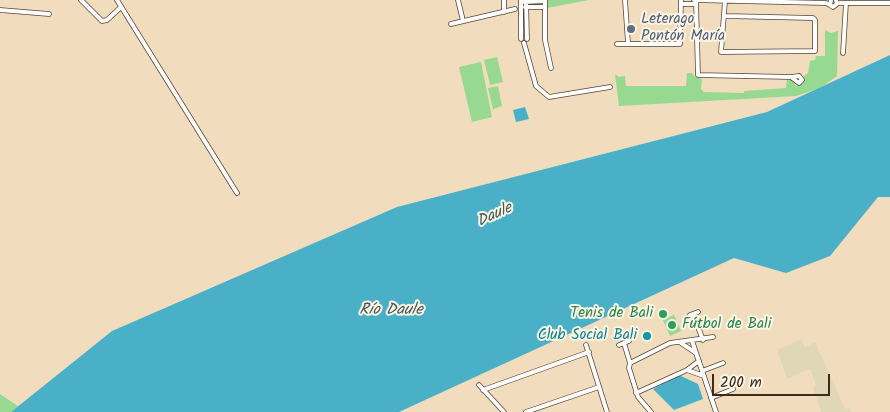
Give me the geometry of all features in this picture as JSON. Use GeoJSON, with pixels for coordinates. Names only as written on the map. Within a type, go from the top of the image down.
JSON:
{"type":"FeatureCollection","features":[{"type":"Feature","properties":{"kind":"street"},"geometry":{"type":"LineString","coordinates":[[81,0],[102,21],[107,20],[121,7]]}},
{"type":"Feature","properties":{"kind":"street"},"geometry":{"type":"LineString","coordinates":[[117,0],[236,193]]}},
{"type":"Feature","properties":{"kind":"street"},"geometry":{"type":"LineString","coordinates":[[458,0],[463,21]]}},
{"type":"Feature","properties":{"kind":"street"},"geometry":{"type":"LineString","coordinates":[[504,0],[504,12]]}},
{"type":"Feature","properties":{"kind":"street"},"geometry":{"type":"LineString","coordinates":[[523,1],[544,0],[546,40],[551,68]]}},
{"type":"Feature","properties":{"kind":"street"},"geometry":{"type":"LineString","coordinates":[[625,0],[628,43]]}},
{"type":"Feature","properties":{"kind":"street"},"geometry":{"type":"LineString","coordinates":[[617,44],[680,44],[681,2],[703,0],[890,4]]}},
{"type":"Feature","properties":{"kind":"street"},"geometry":{"type":"LineString","coordinates":[[523,1],[526,7],[524,41]]}},
{"type":"Feature","properties":{"kind":"street"},"geometry":{"type":"LineString","coordinates":[[523,1],[524,41],[536,86],[550,98],[610,87]]}},
{"type":"Feature","properties":{"kind":"street"},"geometry":{"type":"LineString","coordinates":[[696,1],[698,75],[791,77]]}},
{"type":"Feature","properties":{"kind":"street"},"geometry":{"type":"LineString","coordinates":[[725,1],[725,16],[722,19],[721,52],[814,52],[815,20],[813,18],[725,16]]}},
{"type":"Feature","properties":{"kind":"street"},"geometry":{"type":"LineString","coordinates":[[843,53],[846,3]]}},
{"type":"Feature","properties":{"kind":"street"},"geometry":{"type":"LineString","coordinates":[[526,7],[545,7]]}},
{"type":"Feature","properties":{"kind":"street"},"geometry":{"type":"LineString","coordinates":[[451,24],[515,9]]}},
{"type":"Feature","properties":{"kind":"street"},"geometry":{"type":"LineString","coordinates":[[0,10],[49,14]]}},
{"type":"Feature","properties":{"kind":"street"},"geometry":{"type":"LineString","coordinates":[[694,314],[703,340]]}},
{"type":"Feature","properties":{"kind":"street"},"geometry":{"type":"LineString","coordinates":[[630,363],[666,345],[713,337]]}},
{"type":"Feature","properties":{"kind":"street"},"geometry":{"type":"LineString","coordinates":[[692,341],[716,412]]}},
{"type":"Feature","properties":{"kind":"street"},"geometry":{"type":"LineString","coordinates":[[629,342],[621,344],[630,363],[629,368],[636,392],[640,401],[651,412]]}},
{"type":"Feature","properties":{"kind":"street"},"geometry":{"type":"LineString","coordinates":[[681,343],[696,353]]}},
{"type":"Feature","properties":{"kind":"street"},"geometry":{"type":"LineString","coordinates":[[586,345],[607,412]]}},
{"type":"Feature","properties":{"kind":"street"},"geometry":{"type":"LineString","coordinates":[[483,390],[589,352]]}},
{"type":"Feature","properties":{"kind":"street"},"geometry":{"type":"LineString","coordinates":[[636,392],[687,370],[699,361]]}},
{"type":"Feature","properties":{"kind":"street"},"geometry":{"type":"LineString","coordinates":[[702,371],[724,363]]}},
{"type":"Feature","properties":{"kind":"street"},"geometry":{"type":"LineString","coordinates":[[687,370],[704,376]]}},
{"type":"Feature","properties":{"kind":"street"},"geometry":{"type":"LineString","coordinates":[[479,385],[504,412]]}},
{"type":"Feature","properties":{"kind":"street"},"geometry":{"type":"LineString","coordinates":[[526,412],[599,387]]}},
{"type":"Feature","properties":{"kind":"street"},"geometry":{"type":"LineString","coordinates":[[711,398],[733,389]]}},
{"type":"Feature","properties":{"kind":"shaded area"},"geometry":{"type":"Polygon","coordinates":[[[801,339],[805,347],[815,342],[845,409],[849,408],[852,412],[821,412],[813,387],[816,385],[810,369],[787,379],[777,350],[801,339]]]}},
{"type":"Feature","properties":{"kind":"green space"},"geometry":{"type":"Polygon","coordinates":[[[547,0],[589,0],[547,8],[547,0]]]}},
{"type":"Feature","properties":{"kind":"green space"},"geometry":{"type":"Polygon","coordinates":[[[825,30],[831,33],[838,31],[837,76],[820,88],[796,96],[619,106],[615,74],[619,77],[625,76],[626,86],[686,86],[687,73],[692,73],[695,77],[702,79],[701,89],[704,92],[744,93],[744,91],[786,88],[787,79],[792,80],[796,86],[800,85],[805,81],[804,76],[808,73],[810,61],[815,60],[816,56],[825,56],[825,30]]]}},
{"type":"Feature","properties":{"kind":"green space"},"geometry":{"type":"Polygon","coordinates":[[[497,57],[503,82],[490,85],[484,60],[497,57]]]}},
{"type":"Feature","properties":{"kind":"green space"},"geometry":{"type":"Polygon","coordinates":[[[481,62],[492,117],[472,122],[459,67],[481,62]]]}},
{"type":"Feature","properties":{"kind":"green space"},"geometry":{"type":"Polygon","coordinates":[[[498,86],[502,106],[493,109],[488,88],[498,86]]]}},
{"type":"Feature","properties":{"kind":"green space","name":"Fútbol de Bali"},"geometry":{"type":"Polygon","coordinates":[[[674,315],[681,331],[670,336],[663,320],[674,315]]]}},
{"type":"Feature","properties":{"kind":"green space"},"geometry":{"type":"Polygon","coordinates":[[[0,394],[18,406],[11,412],[0,412],[0,394]]]}},
{"type":"Feature","properties":{"kind":"water","name":"Río Daule"},"geometry":{"type":"Polygon","coordinates":[[[890,55],[890,197],[878,197],[830,256],[786,273],[734,258],[399,412],[11,412],[112,331],[397,207],[767,112],[890,55]]]}},
{"type":"Feature","properties":{"kind":"water"},"geometry":{"type":"Polygon","coordinates":[[[525,107],[529,119],[516,122],[513,110],[525,107]]]}},
{"type":"Feature","properties":{"kind":"water"},"geometry":{"type":"Polygon","coordinates":[[[679,375],[698,384],[703,399],[674,410],[653,389],[679,375]]]}},
{"type":"Feature","properties":{"kind":"place","name":"Leterago Pontón María"},"geometry":{"type":"Point","coordinates":[631,29]}},
{"type":"Feature","properties":{"kind":"place","name":"Tenis de Bali"},"geometry":{"type":"Point","coordinates":[663,314]}},
{"type":"Feature","properties":{"kind":"place","name":"Fútbol de Bali"},"geometry":{"type":"Point","coordinates":[672,325]}},
{"type":"Feature","properties":{"kind":"place","name":"Club Social Bali"},"geometry":{"type":"Point","coordinates":[647,336]}},
{"type":"Feature","properties":{"kind":"water label","name":"Daule"},"geometry":{"type":"Point","coordinates":[495,216]}}]}
